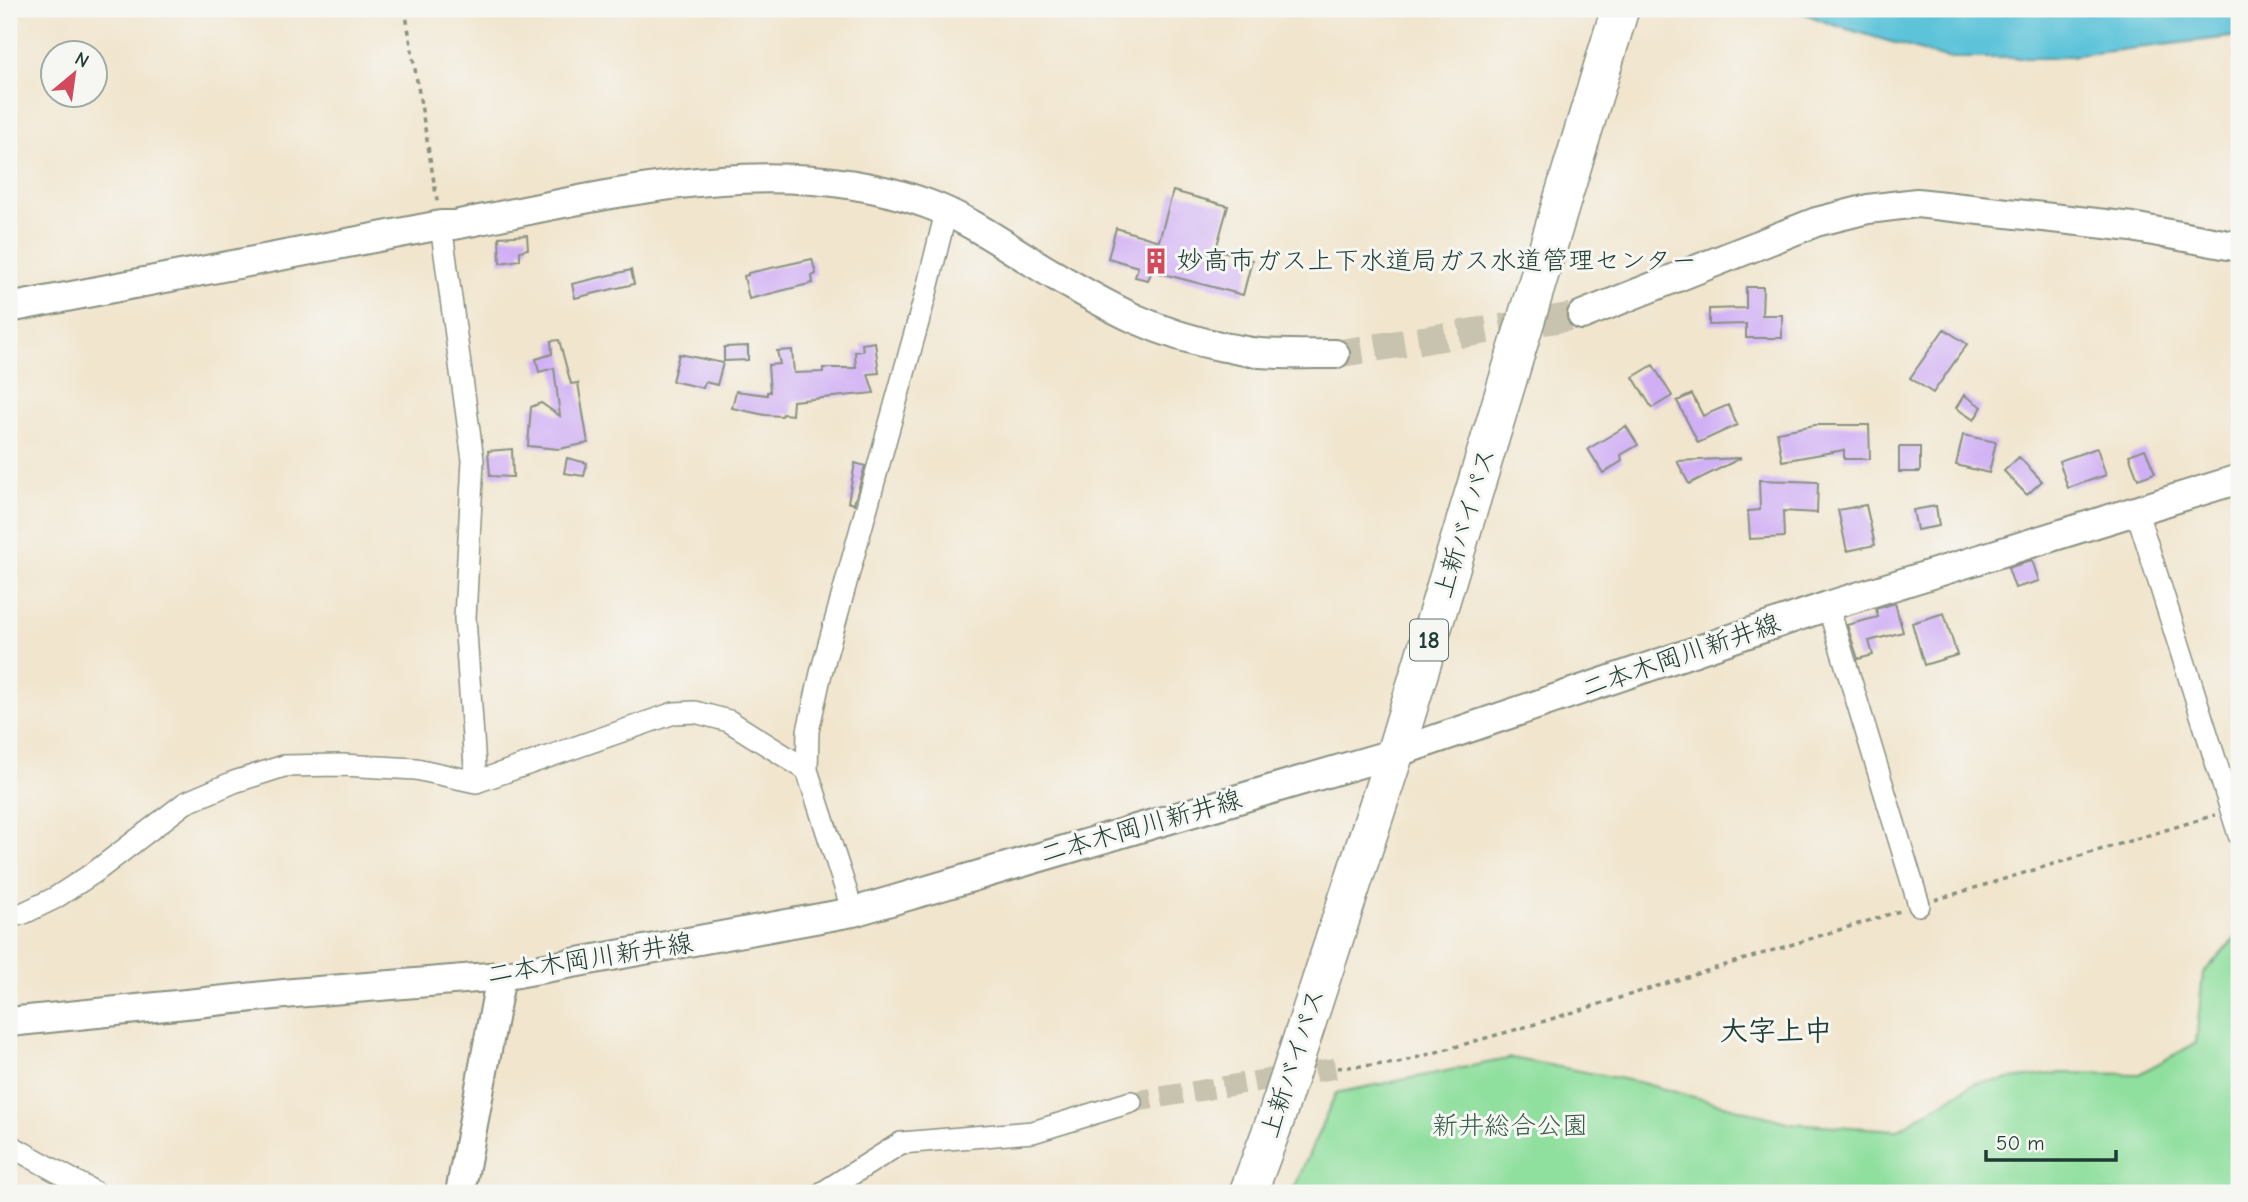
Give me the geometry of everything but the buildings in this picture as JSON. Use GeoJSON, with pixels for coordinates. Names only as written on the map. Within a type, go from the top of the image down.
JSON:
{"type":"FeatureCollection","features":[{"type":"Feature","properties":{"kind":"highway","name":"上新バイパス"},"geometry":{"type":"LineString","coordinates":[[1248,1193],[1275,1121],[1395,753],[1620,9]]}},
{"type":"Feature","properties":{"kind":"main road"},"geometry":{"type":"LineString","coordinates":[[9,308],[620,193],[732,179],[828,180],[874,187],[927,203],[1141,323],[1187,340],[1258,353],[1335,354]]}},
{"type":"Feature","properties":{"kind":"main road"},"geometry":{"type":"LineString","coordinates":[[1582,315],[1816,222],[1868,209],[1916,203],[2132,227],[2239,247]]}},
{"type":"Feature","properties":{"kind":"main road","name":"二本木岡川新井線"},"geometry":{"type":"LineString","coordinates":[[9,1022],[294,993],[501,976],[853,912],[1395,753],[1828,606],[2239,479]]}},
{"type":"Feature","properties":{"kind":"main road"},"geometry":{"type":"LineString","coordinates":[[460,1193],[501,976]]}},
{"type":"Feature","properties":{"kind":"street"},"geometry":{"type":"LineString","coordinates":[[853,912],[807,770],[808,731],[821,673],[946,212]]}},
{"type":"Feature","properties":{"kind":"street"},"geometry":{"type":"LineString","coordinates":[[441,225],[473,460],[465,618],[476,782]]}},
{"type":"Feature","properties":{"kind":"street"},"geometry":{"type":"LineString","coordinates":[[2136,509],[2239,835]]}},
{"type":"Feature","properties":{"kind":"street"},"geometry":{"type":"LineString","coordinates":[[1828,606],[1919,905]]}},
{"type":"Feature","properties":{"kind":"street"},"geometry":{"type":"LineString","coordinates":[[9,916],[24,913],[55,898],[95,872],[185,803],[234,782],[284,766],[342,765],[416,769],[476,782],[674,713],[695,712],[729,721],[807,770]]}},
{"type":"Feature","properties":{"kind":"street"},"geometry":{"type":"LineString","coordinates":[[822,1193],[901,1143],[1033,1132],[1131,1102]]}},
{"type":"Feature","properties":{"kind":"street"},"geometry":{"type":"LineString","coordinates":[[9,1145],[96,1193]]}},
{"type":"Feature","properties":{"kind":"path"},"geometry":{"type":"LineString","coordinates":[[405,9],[441,225]]}},
{"type":"Feature","properties":{"kind":"path"},"geometry":{"type":"LineString","coordinates":[[1337,1069],[1398,1063],[1532,1025],[2231,810]]}},
{"type":"Feature","properties":{"kind":"path"},"geometry":{"type":"LineString","coordinates":[[2152,1193],[2183,1193]]}},
{"type":"Feature","properties":{"kind":"green space","name":"新井総合公園"},"geometry":{"type":"Polygon","coordinates":[[[2239,934],[2239,1193],[1292,1193],[1336,1093],[1512,1058],[1638,1082],[1791,1123],[1897,1130],[1975,1083],[2061,1073],[2139,1074],[2196,1043],[2203,973],[2239,934]]]}},
{"type":"Feature","properties":{"kind":"water"},"geometry":{"type":"Polygon","coordinates":[[[1794,9],[2239,9],[2239,36],[2052,58],[1946,58],[1830,24],[1794,9]]]}},
{"type":"Feature","properties":{"kind":"tunnel"},"geometry":{"type":"LineString","coordinates":[[1335,354],[1582,315]]}},
{"type":"Feature","properties":{"kind":"tunnel"},"geometry":{"type":"LineString","coordinates":[[1131,1102],[1337,1068]]}},
{"type":"Feature","properties":{"kind":"place","name":"妙高市ガス上下水道局ガス水道管理センター"},"geometry":{"type":"Point","coordinates":[1156,261]}},
{"type":"Feature","properties":{"kind":"district","name":"大字上中"},"geometry":{"type":"Point","coordinates":[1776,1031]}}]}
